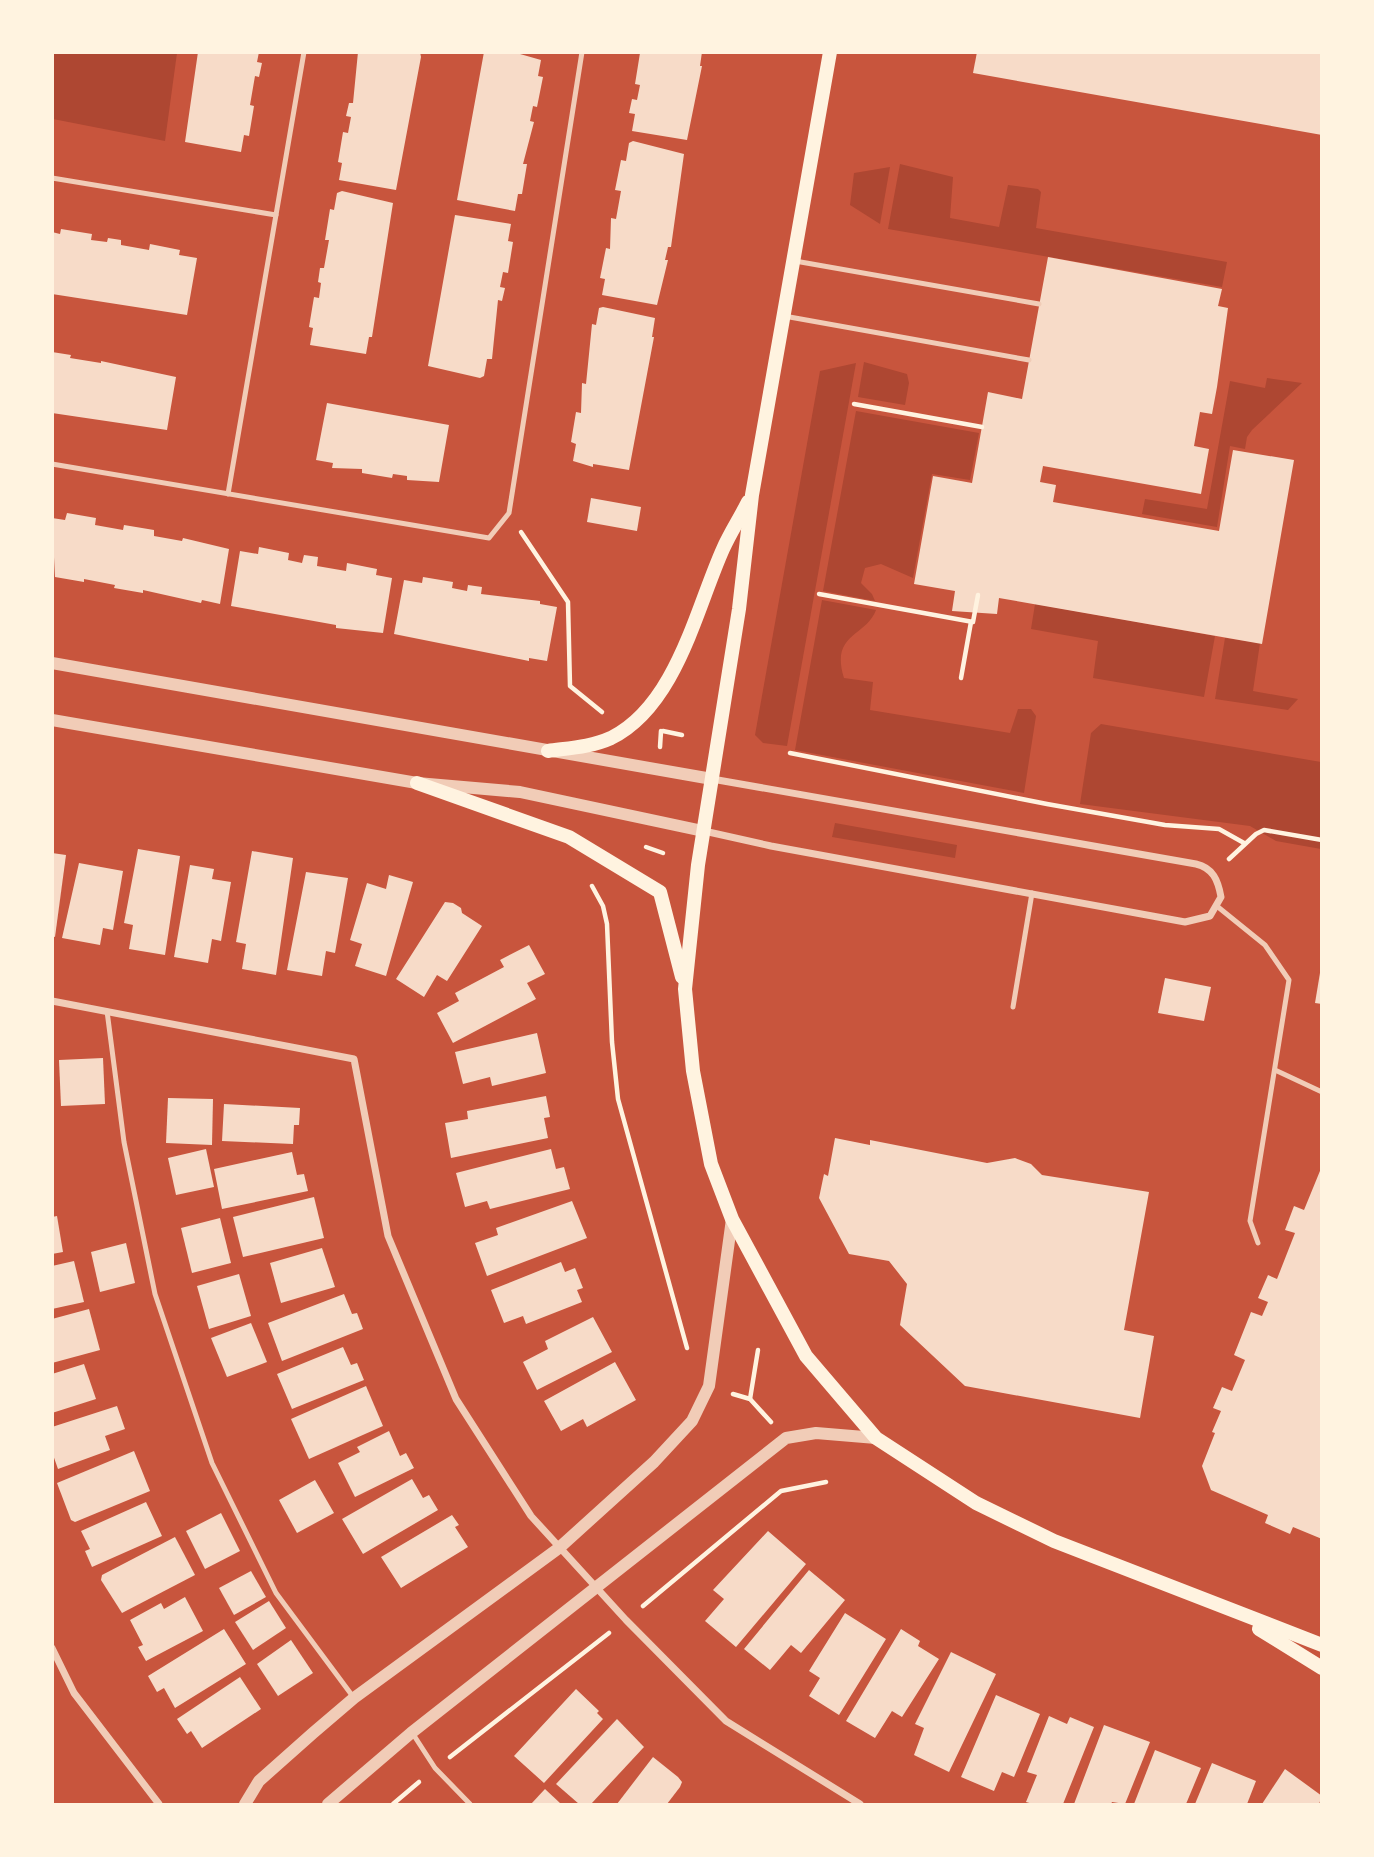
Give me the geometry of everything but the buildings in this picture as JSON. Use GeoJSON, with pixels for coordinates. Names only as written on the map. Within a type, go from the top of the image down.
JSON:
{"type":"FeatureCollection","features":[{"type":"Feature","properties":{"kind":"main road"},"geometry":{"type":"LineString","coordinates":[[685,989],[703,831],[739,609],[752,495],[830,52]]}},
{"type":"Feature","properties":{"kind":"main road"},"geometry":{"type":"LineString","coordinates":[[548,751],[591,745],[611,738],[645,713],[687,646],[723,549],[752,495]]}},
{"type":"Feature","properties":{"kind":"main road"},"geometry":{"type":"LineString","coordinates":[[417,783],[569,837],[660,892],[685,989],[693,1071],[711,1164],[732,1219],[806,1356],[876,1438],[976,1503],[1032,1531],[1238,1615],[1321,1645]]}},
{"type":"Feature","properties":{"kind":"main road"},"geometry":{"type":"LineString","coordinates":[[1238,1615],[1321,1668]]}},
{"type":"Feature","properties":{"kind":"street"},"geometry":{"type":"LineString","coordinates":[[52,663],[1196,864],[1206,867],[1214,875],[1220,897],[1218,907],[1210,916],[1185,922],[771,846],[520,792],[417,783],[52,720]]}},
{"type":"Feature","properties":{"kind":"street"},"geometry":{"type":"LineString","coordinates":[[52,1001],[354,1059],[388,1236],[456,1399],[531,1516],[626,1620],[726,1721],[860,1804]]}},
{"type":"Feature","properties":{"kind":"street"},"geometry":{"type":"LineString","coordinates":[[245,1804],[259,1781],[355,1698],[559,1548],[654,1462],[692,1421],[709,1386],[732,1219]]}},
{"type":"Feature","properties":{"kind":"street"},"geometry":{"type":"LineString","coordinates":[[328,1804],[411,1733],[786,1438],[816,1433],[876,1438]]}},
{"type":"Feature","properties":{"kind":"street"},"geometry":{"type":"LineString","coordinates":[[52,1648],[74,1693],[159,1804]]}},
{"type":"Feature","properties":{"kind":"lane"},"geometry":{"type":"LineString","coordinates":[[228,494],[304,52]]}},
{"type":"Feature","properties":{"kind":"lane"},"geometry":{"type":"LineString","coordinates":[[52,464],[489,537],[509,513],[582,52]]}},
{"type":"Feature","properties":{"kind":"lane"},"geometry":{"type":"LineString","coordinates":[[52,178],[276,215]]}},
{"type":"Feature","properties":{"kind":"lane"},"geometry":{"type":"LineString","coordinates":[[794,261],[1040,304]]}},
{"type":"Feature","properties":{"kind":"lane"},"geometry":{"type":"LineString","coordinates":[[784,316],[1029,360]]}},
{"type":"Feature","properties":{"kind":"lane"},"geometry":{"type":"LineString","coordinates":[[1013,1007],[1032,893]]}},
{"type":"Feature","properties":{"kind":"lane"},"geometry":{"type":"LineString","coordinates":[[1218,907],[1265,945],[1289,980],[1250,1221],[1258,1243]]}},
{"type":"Feature","properties":{"kind":"lane"},"geometry":{"type":"LineString","coordinates":[[107,1011],[124,1142],[155,1294],[212,1464],[276,1593],[355,1698]]}},
{"type":"Feature","properties":{"kind":"lane"},"geometry":{"type":"LineString","coordinates":[[1275,1070],[1321,1092]]}},
{"type":"Feature","properties":{"kind":"lane"},"geometry":{"type":"LineString","coordinates":[[411,1733],[435,1768],[470,1804]]}},
{"type":"Feature","properties":{"kind":"path"},"geometry":{"type":"LineString","coordinates":[[853,404],[982,427]]}},
{"type":"Feature","properties":{"kind":"path"},"geometry":{"type":"LineString","coordinates":[[509,513],[568,603],[570,686],[602,712]]}},
{"type":"Feature","properties":{"kind":"path"},"geometry":{"type":"LineString","coordinates":[[819,594],[971,622]]}},
{"type":"Feature","properties":{"kind":"path"},"geometry":{"type":"LineString","coordinates":[[961,678],[978,595]]}},
{"type":"Feature","properties":{"kind":"path"},"geometry":{"type":"LineString","coordinates":[[653,729],[682,735]]}},
{"type":"Feature","properties":{"kind":"path"},"geometry":{"type":"LineString","coordinates":[[659,752],[663,731]]}},
{"type":"Feature","properties":{"kind":"path"},"geometry":{"type":"LineString","coordinates":[[790,753],[1152,823],[1219,829],[1244,843]]}},
{"type":"Feature","properties":{"kind":"path"},"geometry":{"type":"LineString","coordinates":[[1214,875],[1244,843],[1264,830],[1321,840]]}},
{"type":"Feature","properties":{"kind":"path"},"geometry":{"type":"LineString","coordinates":[[592,886],[603,906],[607,924],[611,1042],[618,1099],[688,1351]]}},
{"type":"Feature","properties":{"kind":"path"},"geometry":{"type":"LineString","coordinates":[[750,1399],[758,1350]]}},
{"type":"Feature","properties":{"kind":"path"},"geometry":{"type":"LineString","coordinates":[[733,1394],[750,1399],[771,1422]]}},
{"type":"Feature","properties":{"kind":"path"},"geometry":{"type":"LineString","coordinates":[[393,1804],[435,1768],[626,1620],[781,1492],[826,1482]]}},
{"type":"Feature","properties":{"kind":"shaded area"},"geometry":{"type":"Polygon","coordinates":[[[52,53],[177,53],[165,141],[53,119],[52,53]]]}},
{"type":"Feature","properties":{"kind":"shaded area"},"geometry":{"type":"Polygon","coordinates":[[[900,164],[953,177],[950,218],[999,227],[1008,185],[1038,189],[1041,192],[1036,228],[1227,262],[1222,287],[888,229],[900,164]]]}},
{"type":"Feature","properties":{"kind":"shaded area"},"geometry":{"type":"Polygon","coordinates":[[[890,167],[880,224],[850,205],[854,173],[890,167]]]}},
{"type":"Feature","properties":{"kind":"shaded area"},"geometry":{"type":"Polygon","coordinates":[[[864,362],[907,374],[909,383],[905,405],[858,397],[864,362]]]}},
{"type":"Feature","properties":{"kind":"shaded area"},"geometry":{"type":"Polygon","coordinates":[[[856,363],[787,746],[763,743],[755,735],[820,371],[856,363]]]}},
{"type":"Feature","properties":{"kind":"shaded area"},"geometry":{"type":"Polygon","coordinates":[[[1267,378],[1302,383],[1252,430],[1247,437],[1245,449],[1230,446],[1217,527],[1142,514],[1145,499],[1207,509],[1230,381],[1265,388],[1267,378]]]}},
{"type":"Feature","properties":{"kind":"shaded area"},"geometry":{"type":"Polygon","coordinates":[[[856,411],[979,433],[970,480],[932,474],[913,578],[881,564],[865,568],[861,583],[875,601],[823,591],[856,411]]]}},
{"type":"Feature","properties":{"kind":"shaded area"},"geometry":{"type":"Polygon","coordinates":[[[822,600],[876,610],[865,626],[845,644],[841,663],[844,678],[873,682],[870,710],[1010,733],[1018,709],[1031,709],[1036,716],[1024,793],[795,750],[822,600]]]}},
{"type":"Feature","properties":{"kind":"shaded area"},"geometry":{"type":"Polygon","coordinates":[[[1035,604],[1215,636],[1204,697],[1093,678],[1098,641],[1031,629],[1035,604]]]}},
{"type":"Feature","properties":{"kind":"shaded area"},"geometry":{"type":"Polygon","coordinates":[[[1225,638],[1260,643],[1253,691],[1298,699],[1288,710],[1215,699],[1225,638]]]}},
{"type":"Feature","properties":{"kind":"shaded area"},"geometry":{"type":"Polygon","coordinates":[[[1101,724],[1321,762],[1321,849],[1276,841],[1250,826],[1080,804],[1091,733],[1101,724]]]}},
{"type":"Feature","properties":{"kind":"shaded area"},"geometry":{"type":"Polygon","coordinates":[[[835,823],[957,845],[955,858],[832,837],[835,823]]]}}]}
